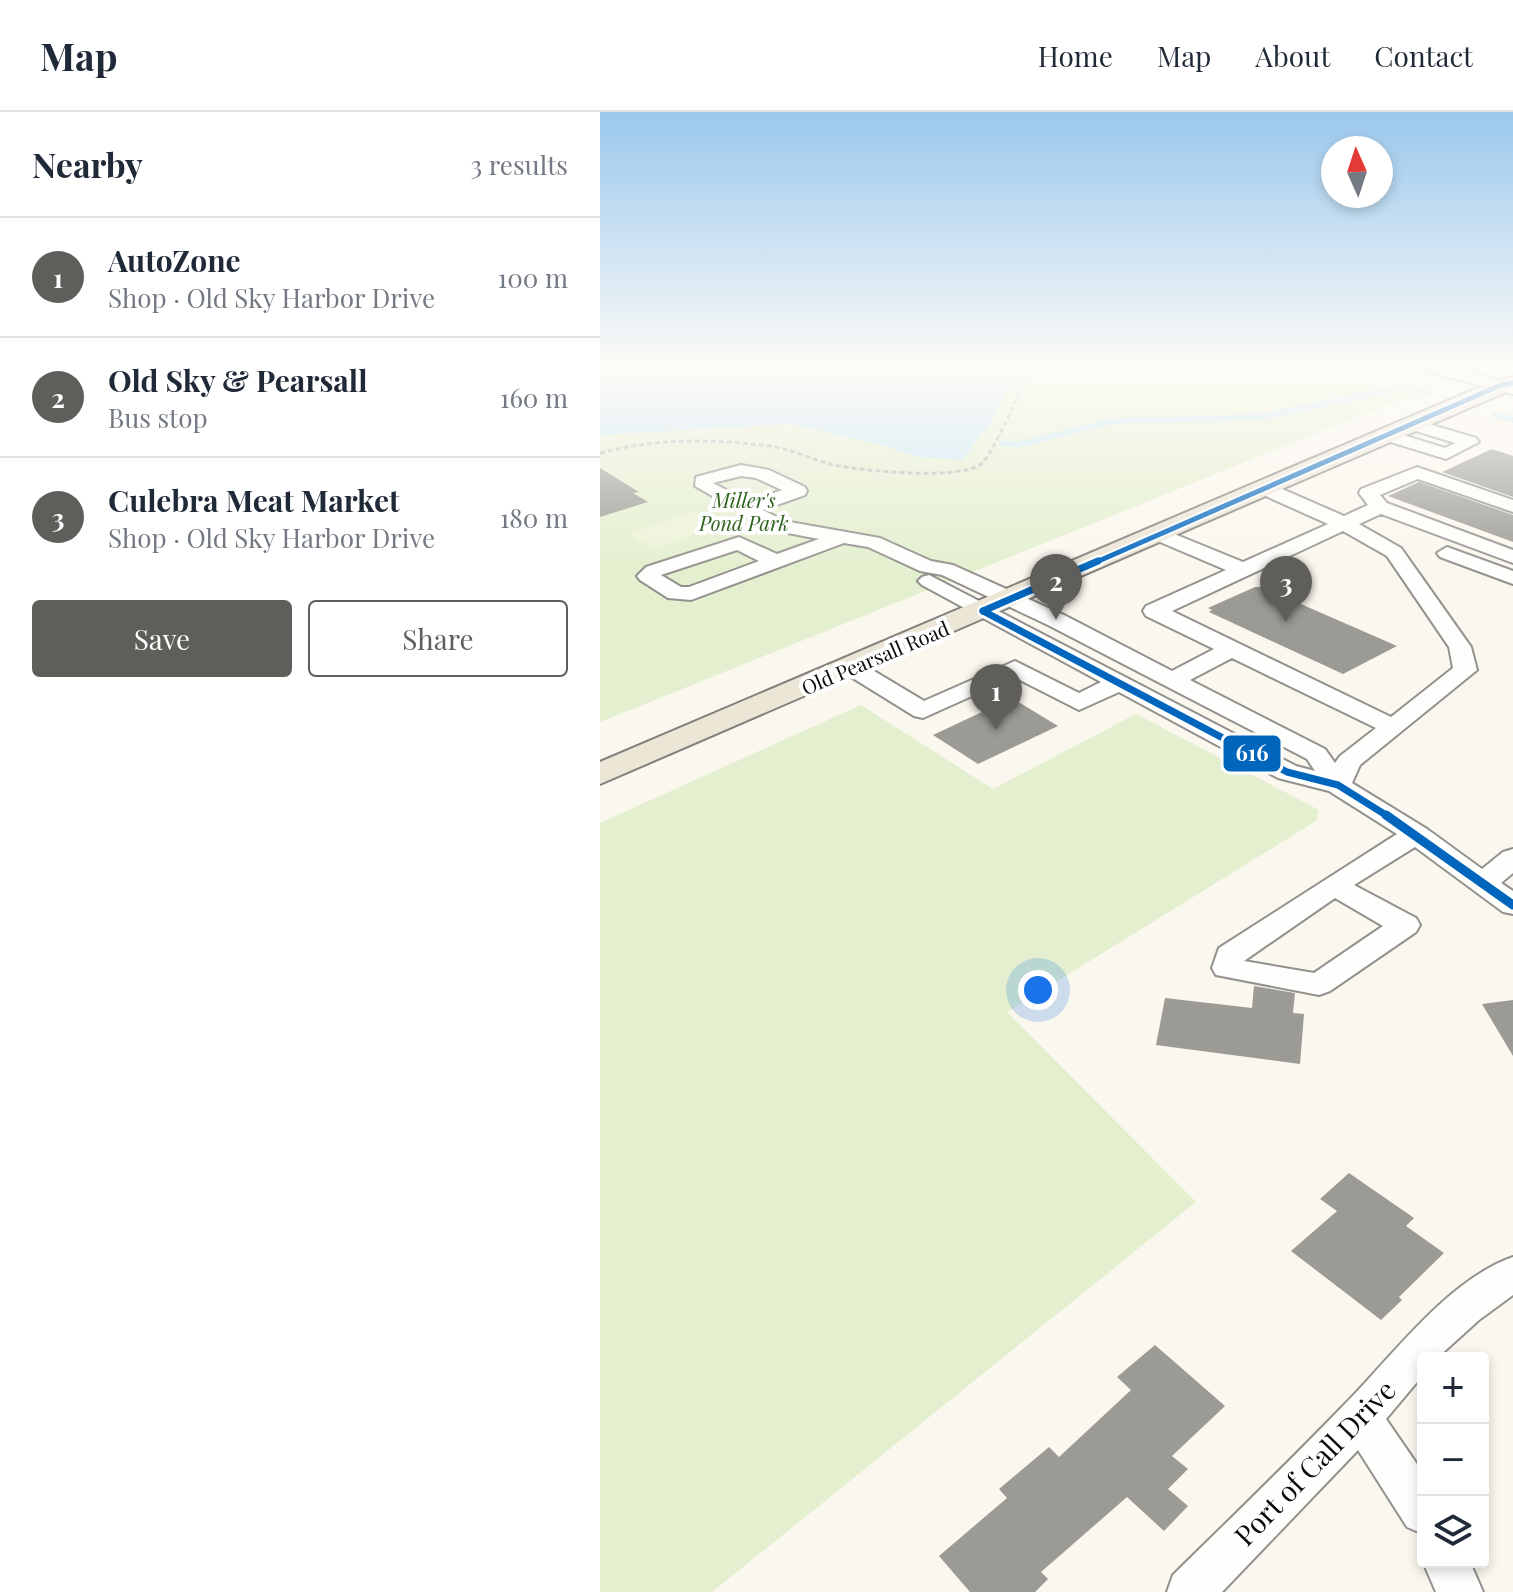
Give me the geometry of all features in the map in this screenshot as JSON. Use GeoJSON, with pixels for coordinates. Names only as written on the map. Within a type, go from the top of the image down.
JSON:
{"type":"FeatureCollection","features":[{"type":"Feature","properties":{"kind":"main road","name":"Old Pearsall Road"},"geometry":{"type":"LineString","coordinates":[[600,774],[1382,437]]}},
{"type":"Feature","properties":{"kind":"street"},"geometry":{"type":"LineString","coordinates":[[1393,437],[1446,454],[1470,442],[1454,437]]}},
{"type":"Feature","properties":{"kind":"street"},"geometry":{"type":"LineString","coordinates":[[1513,506],[1417,473],[1368,493],[1380,507],[1513,557]]}},
{"type":"Feature","properties":{"kind":"street"},"geometry":{"type":"LineString","coordinates":[[1266,489],[1513,578]]}},
{"type":"Feature","properties":{"kind":"street"},"geometry":{"type":"LineString","coordinates":[[1380,507],[1154,611],[1393,727]]}},
{"type":"Feature","properties":{"kind":"street"},"geometry":{"type":"LineString","coordinates":[[748,509],[779,526],[873,542],[927,567],[923,577],[1172,680],[1316,754],[1338,785]]}},
{"type":"Feature","properties":{"kind":"street"},"geometry":{"type":"LineString","coordinates":[[1338,785],[1349,761],[1465,670],[1460,647],[1394,552],[1350,520]]}},
{"type":"Feature","properties":{"kind":"street"},"geometry":{"type":"LineString","coordinates":[[1160,535],[1243,570]]}},
{"type":"Feature","properties":{"kind":"street"},"geometry":{"type":"LineString","coordinates":[[774,561],[739,543],[653,571],[647,576],[676,593],[691,594],[842,537]]}},
{"type":"Feature","properties":{"kind":"street"},"geometry":{"type":"LineString","coordinates":[[996,606],[1118,683],[1287,772],[1338,785],[1417,835],[1513,905]]}},
{"type":"Feature","properties":{"kind":"street"},"geometry":{"type":"LineString","coordinates":[[1172,680],[1230,650]]}},
{"type":"Feature","properties":{"kind":"street"},"geometry":{"type":"LineString","coordinates":[[851,667],[923,711],[1015,668],[1079,703],[1118,683]]}},
{"type":"Feature","properties":{"kind":"street"},"geometry":{"type":"LineString","coordinates":[[1334,886],[1405,925],[1319,984],[1227,968],[1230,955],[1389,849],[1417,835]]}},
{"type":"Feature","properties":{"kind":"street"},"geometry":{"type":"LineString","coordinates":[[1484,883],[1513,858]]}},
{"type":"Feature","properties":{"kind":"street","name":"Port of Call Drive"},"geometry":{"type":"LineString","coordinates":[[1190,1592],[1361,1417],[1427,1341],[1513,1273]]}},
{"type":"Feature","properties":{"kind":"street"},"geometry":{"type":"LineString","coordinates":[[1361,1417],[1417,1503]]}},
{"type":"Feature","properties":{"kind":"street"},"geometry":{"type":"LineString","coordinates":[[1449,1568],[1460,1592]]}},
{"type":"Feature","properties":{"kind":"path"},"geometry":{"type":"LineString","coordinates":[[600,453],[642,444],[698,441],[773,446],[833,464],[873,470],[955,471],[980,466],[991,455],[994,437]]}},
{"type":"Feature","properties":{"kind":"green space","name":"Miller's Pond Park"},"geometry":{"type":"Polygon","coordinates":[[[600,437],[1308,437],[600,722],[600,437]]]}},
{"type":"Feature","properties":{"kind":"green space"},"geometry":{"type":"Polygon","coordinates":[[[695,512],[720,526],[653,549],[629,534],[695,512]]]}},
{"type":"Feature","properties":{"kind":"green space"},"geometry":{"type":"Polygon","coordinates":[[[861,705],[993,789],[1136,714],[1319,810],[1316,821],[1007,1012],[1196,1202],[712,1592],[600,1592],[600,823],[861,705]]]}},
{"type":"Feature","properties":{"kind":"water"},"geometry":{"type":"Polygon","coordinates":[[[847,437],[980,437],[962,460],[917,457],[847,437]]]}},
{"type":"Feature","properties":{"kind":"building"},"geometry":{"type":"Polygon","coordinates":[[[1492,449],[1513,456],[1513,497],[1442,472],[1492,449]]]}},
{"type":"Feature","properties":{"kind":"building"},"geometry":{"type":"Polygon","coordinates":[[[600,468],[639,492],[633,493],[648,502],[600,517],[600,468]]]}},
{"type":"Feature","properties":{"kind":"building"},"geometry":{"type":"Polygon","coordinates":[[[1419,482],[1513,515],[1513,542],[1388,496],[1419,482]]]}},
{"type":"Feature","properties":{"kind":"building"},"geometry":{"type":"Polygon","coordinates":[[[1255,587],[1262,587],[1397,646],[1343,674],[1209,612],[1212,610],[1208,608],[1255,587]]]}},
{"type":"Feature","properties":{"kind":"building"},"geometry":{"type":"Polygon","coordinates":[[[1012,698],[1058,726],[978,764],[933,735],[1012,698]]]}},
{"type":"Feature","properties":{"kind":"building"},"geometry":{"type":"Polygon","coordinates":[[[1254,986],[1295,993],[1293,1013],[1304,1014],[1300,1064],[1156,1045],[1165,998],[1252,1008],[1254,986]]]}},
{"type":"Feature","properties":{"kind":"building"},"geometry":{"type":"Polygon","coordinates":[[[1513,1000],[1513,1056],[1482,1004],[1513,1000]]]}},
{"type":"Feature","properties":{"kind":"building"},"geometry":{"type":"Polygon","coordinates":[[[1349,1173],[1414,1218],[1406,1226],[1444,1253],[1399,1297],[1402,1300],[1381,1320],[1291,1251],[1337,1211],[1320,1199],[1349,1173]]]}},
{"type":"Feature","properties":{"kind":"building"},"geometry":{"type":"Polygon","coordinates":[[[1155,1345],[1225,1406],[1172,1456],[1188,1469],[1168,1489],[1188,1506],[1164,1531],[1127,1497],[1041,1572],[1048,1579],[1035,1592],[970,1592],[939,1556],[1007,1498],[999,1489],[1049,1447],[1059,1457],[1131,1390],[1117,1377],[1155,1345]]]}},
{"type":"Feature","properties":{"kind":"waterway"},"geometry":{"type":"LineString","coordinates":[[1001,443],[1017,445],[1049,437]]}},
{"type":"Feature","properties":{"kind":"transit line","name":"616"},"geometry":{"type":"LineString","coordinates":[[983,611],[1381,437]]}},
{"type":"Feature","properties":{"kind":"transit line","name":"616"},"geometry":{"type":"LineString","coordinates":[[983,611],[1287,772],[1338,785],[1409,830],[1513,905]]}},
{"type":"Feature","properties":{"kind":"place","name":"Old Sky & Pearsall"},"geometry":{"type":"Point","coordinates":[1056,620]}},
{"type":"Feature","properties":{"kind":"place","name":"Culebra Meat Market"},"geometry":{"type":"Point","coordinates":[1286,622]}},
{"type":"Feature","properties":{"kind":"place","name":"AutoZone"},"geometry":{"type":"Point","coordinates":[996,730]}}]}
